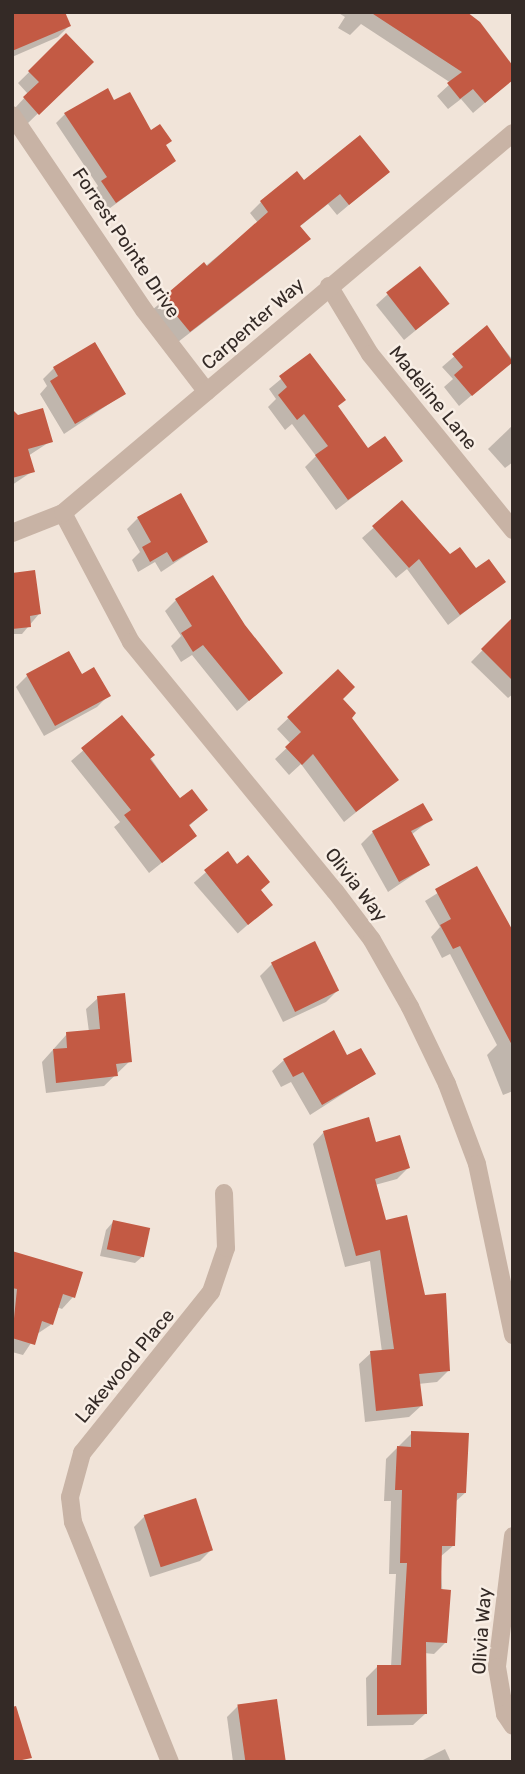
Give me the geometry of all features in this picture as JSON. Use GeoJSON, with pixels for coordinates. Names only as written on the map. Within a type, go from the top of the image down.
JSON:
{"type":"FeatureCollection","features":[{"type":"Feature","properties":{"kind":"street","name":"Forrest Pointe Drive"},"geometry":{"type":"LineString","coordinates":[[12,116],[144,310],[207,392]]}},
{"type":"Feature","properties":{"kind":"street","name":"Carpenter Way"},"geometry":{"type":"LineString","coordinates":[[12,533],[64,513],[513,133]]}},
{"type":"Feature","properties":{"kind":"street","name":"Madeline Lane"},"geometry":{"type":"LineString","coordinates":[[329,286],[370,354],[513,530]]}},
{"type":"Feature","properties":{"kind":"street","name":"Olivia Way"},"geometry":{"type":"LineString","coordinates":[[64,513],[131,642],[335,891],[372,940],[410,1007],[444,1075],[477,1164],[513,1335]]}},
{"type":"Feature","properties":{"kind":"street","name":"Lakewood Place"},"geometry":{"type":"LineString","coordinates":[[170,1762],[73,1522],[70,1497],[88,1444],[211,1293],[226,1248],[224,1193]]}},
{"type":"Feature","properties":{"kind":"street","name":"Olivia Way"},"geometry":{"type":"LineString","coordinates":[[513,1536],[497,1667],[505,1714],[513,1726]]}},
{"type":"Feature","properties":{"kind":"building"},"geometry":{"type":"Polygon","coordinates":[[[12,12],[65,12],[71,26],[12,51],[12,12]]]}},
{"type":"Feature","properties":{"kind":"building"},"geometry":{"type":"Polygon","coordinates":[[[370,12],[467,12],[480,22],[513,66],[513,80],[485,103],[473,89],[460,99],[447,83],[462,72],[370,12]]]}},
{"type":"Feature","properties":{"kind":"building"},"geometry":{"type":"Polygon","coordinates":[[[66,33],[94,62],[39,115],[23,97],[39,82],[28,71],[66,33]]]}},
{"type":"Feature","properties":{"kind":"building"},"geometry":{"type":"Polygon","coordinates":[[[108,88],[114,100],[130,92],[151,130],[160,124],[172,141],[166,145],[176,161],[116,203],[101,181],[107,177],[64,113],[108,88]]]}},
{"type":"Feature","properties":{"kind":"building"},"geometry":{"type":"Polygon","coordinates":[[[360,135],[390,172],[349,205],[340,194],[300,226],[311,239],[190,332],[162,298],[204,262],[207,266],[268,212],[260,201],[297,171],[304,180],[360,135]]]}},
{"type":"Feature","properties":{"kind":"building"},"geometry":{"type":"Polygon","coordinates":[[[420,266],[450,304],[416,330],[386,292],[420,266]]]}},
{"type":"Feature","properties":{"kind":"building"},"geometry":{"type":"Polygon","coordinates":[[[487,325],[513,362],[472,396],[454,375],[463,367],[452,354],[487,325]]]}},
{"type":"Feature","properties":{"kind":"building"},"geometry":{"type":"Polygon","coordinates":[[[95,342],[126,394],[75,424],[50,381],[58,376],[53,367],[95,342]]]}},
{"type":"Feature","properties":{"kind":"building"},"geometry":{"type":"Polygon","coordinates":[[[310,353],[346,400],[338,406],[368,448],[385,436],[403,461],[348,500],[315,455],[328,446],[304,414],[297,420],[278,395],[287,387],[279,376],[310,353]]]}},
{"type":"Feature","properties":{"kind":"building"},"geometry":{"type":"Polygon","coordinates":[[[43,408],[53,442],[28,449],[35,472],[12,478],[12,409],[18,415],[43,408]]]}},
{"type":"Feature","properties":{"kind":"building"},"geometry":{"type":"Polygon","coordinates":[[[181,493],[208,542],[173,562],[167,552],[150,562],[142,547],[151,542],[137,517],[181,493]]]}},
{"type":"Feature","properties":{"kind":"building"},"geometry":{"type":"Polygon","coordinates":[[[402,500],[450,554],[460,547],[476,568],[489,559],[506,582],[460,615],[419,559],[409,568],[372,526],[402,500]]]}},
{"type":"Feature","properties":{"kind":"building"},"geometry":{"type":"Polygon","coordinates":[[[35,570],[41,614],[30,616],[31,627],[12,629],[12,573],[35,570]]]}},
{"type":"Feature","properties":{"kind":"building"},"geometry":{"type":"Polygon","coordinates":[[[213,575],[245,625],[283,673],[249,701],[203,645],[193,652],[181,633],[192,626],[175,599],[213,575]]]}},
{"type":"Feature","properties":{"kind":"building"},"geometry":{"type":"Polygon","coordinates":[[[513,617],[513,681],[481,649],[513,617]]]}},
{"type":"Feature","properties":{"kind":"building"},"geometry":{"type":"Polygon","coordinates":[[[69,651],[82,674],[94,667],[111,696],[55,726],[26,674],[69,651]]]}},
{"type":"Feature","properties":{"kind":"building"},"geometry":{"type":"Polygon","coordinates":[[[338,669],[355,687],[343,699],[356,713],[352,718],[399,780],[356,812],[313,754],[302,765],[285,747],[301,732],[287,717],[338,669]]]}},
{"type":"Feature","properties":{"kind":"building"},"geometry":{"type":"Polygon","coordinates":[[[122,715],[155,755],[150,759],[180,798],[192,789],[208,810],[189,825],[197,836],[162,863],[124,815],[131,810],[81,748],[122,715]]]}},
{"type":"Feature","properties":{"kind":"building"},"geometry":{"type":"Polygon","coordinates":[[[423,803],[433,820],[411,831],[430,865],[399,882],[372,831],[423,803]]]}},
{"type":"Feature","properties":{"kind":"building"},"geometry":{"type":"Polygon","coordinates":[[[228,851],[237,864],[248,855],[270,882],[261,890],[273,905],[248,925],[204,870],[228,851]]]}},
{"type":"Feature","properties":{"kind":"building"},"geometry":{"type":"Polygon","coordinates":[[[477,866],[513,931],[513,1047],[460,946],[453,949],[440,925],[451,919],[435,889],[477,866]]]}},
{"type":"Feature","properties":{"kind":"building"},"geometry":{"type":"Polygon","coordinates":[[[315,941],[339,990],[295,1012],[271,962],[315,941]]]}},
{"type":"Feature","properties":{"kind":"building"},"geometry":{"type":"Polygon","coordinates":[[[125,993],[132,1062],[116,1064],[118,1076],[56,1083],[53,1049],[67,1048],[66,1032],[100,1029],[97,996],[125,993]]]}},
{"type":"Feature","properties":{"kind":"building"},"geometry":{"type":"Polygon","coordinates":[[[334,1030],[347,1055],[361,1048],[376,1074],[322,1105],[303,1072],[293,1077],[283,1059],[334,1030]]]}},
{"type":"Feature","properties":{"kind":"building"},"geometry":{"type":"Polygon","coordinates":[[[369,1117],[376,1142],[400,1135],[410,1168],[375,1179],[386,1220],[407,1215],[425,1295],[446,1293],[450,1371],[419,1374],[423,1406],[376,1411],[370,1351],[394,1349],[380,1250],[356,1256],[323,1131],[369,1117]]]}},
{"type":"Feature","properties":{"kind":"building"},"geometry":{"type":"Polygon","coordinates":[[[113,1220],[150,1228],[144,1257],[107,1249],[113,1220]]]}},
{"type":"Feature","properties":{"kind":"building"},"geometry":{"type":"Polygon","coordinates":[[[12,1251],[83,1272],[75,1298],[63,1294],[53,1325],[42,1321],[35,1345],[12,1338],[17,1289],[12,1288],[12,1251]]]}},
{"type":"Feature","properties":{"kind":"building"},"geometry":{"type":"Polygon","coordinates":[[[411,1431],[469,1433],[466,1493],[457,1493],[455,1546],[442,1546],[441,1589],[451,1590],[447,1643],[426,1642],[427,1714],[377,1715],[377,1665],[401,1665],[407,1563],[400,1563],[402,1490],[395,1490],[397,1446],[411,1447],[411,1431]]]}},
{"type":"Feature","properties":{"kind":"building"},"geometry":{"type":"Polygon","coordinates":[[[196,1498],[213,1550],[161,1567],[144,1515],[196,1498]]]}},
{"type":"Feature","properties":{"kind":"building"},"geometry":{"type":"Polygon","coordinates":[[[277,1699],[286,1762],[245,1762],[237,1705],[277,1699]]]}},
{"type":"Feature","properties":{"kind":"building"},"geometry":{"type":"Polygon","coordinates":[[[16,1706],[32,1758],[12,1762],[12,1707],[16,1706]]]}}]}
